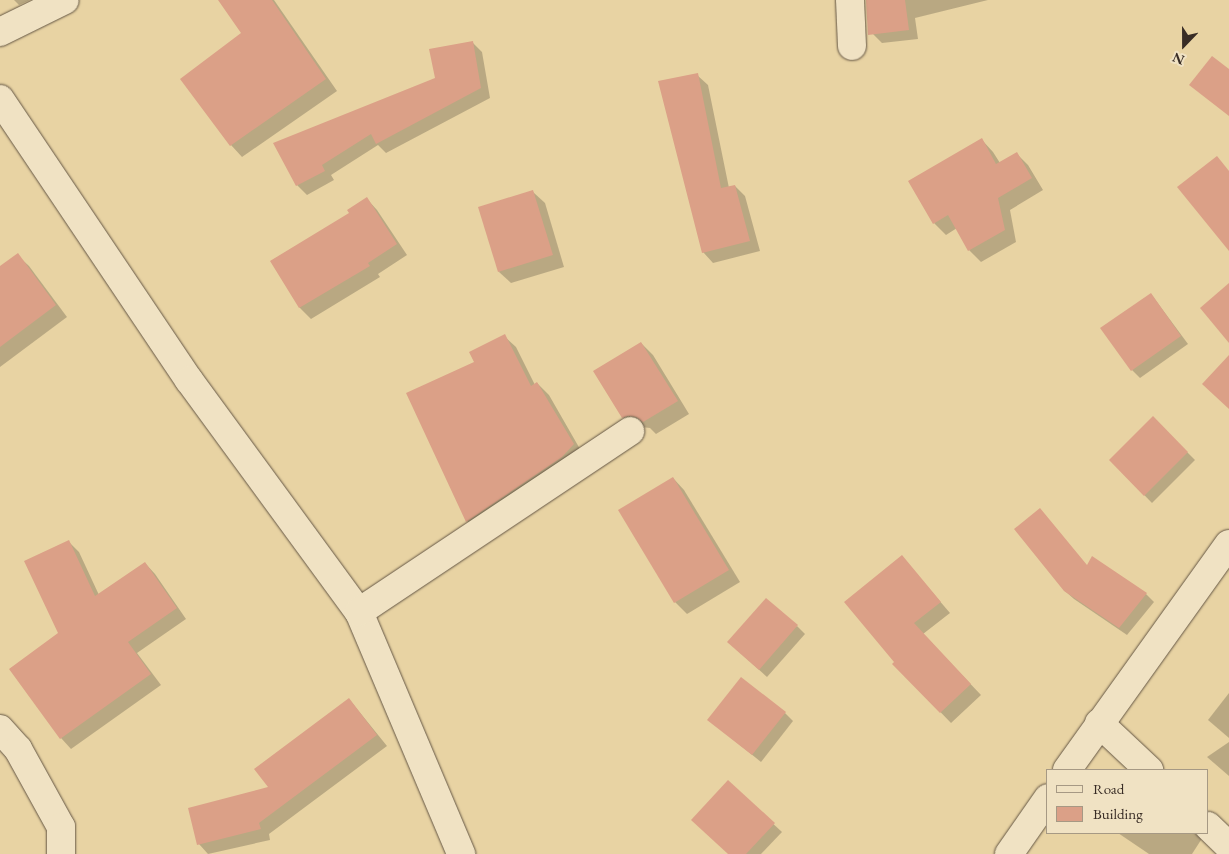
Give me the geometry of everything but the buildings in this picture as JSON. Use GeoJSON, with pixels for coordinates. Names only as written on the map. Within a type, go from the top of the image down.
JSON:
{"type":"FeatureCollection","features":[{"type":"Feature","properties":{"kind":"street"},"geometry":{"type":"LineString","coordinates":[[0,32],[65,0]]}},
{"type":"Feature","properties":{"kind":"street"},"geometry":{"type":"LineString","coordinates":[[850,0],[852,46]]}},
{"type":"Feature","properties":{"kind":"street"},"geometry":{"type":"LineString","coordinates":[[0,99],[189,380],[359,612],[461,854]]}},
{"type":"Feature","properties":{"kind":"street"},"geometry":{"type":"LineString","coordinates":[[359,612],[630,430]]}},
{"type":"Feature","properties":{"kind":"street"},"geometry":{"type":"LineString","coordinates":[[1068,769],[1229,544]]}},
{"type":"Feature","properties":{"kind":"street"},"geometry":{"type":"LineString","coordinates":[[1100,723],[1148,769]]}},
{"type":"Feature","properties":{"kind":"street"},"geometry":{"type":"LineString","coordinates":[[0,729],[18,749],[61,827],[61,854]]}},
{"type":"Feature","properties":{"kind":"street"},"geometry":{"type":"LineString","coordinates":[[1009,854],[1046,801]]}},
{"type":"Feature","properties":{"kind":"street"},"geometry":{"type":"LineString","coordinates":[[1209,827],[1229,846]]}}]}
